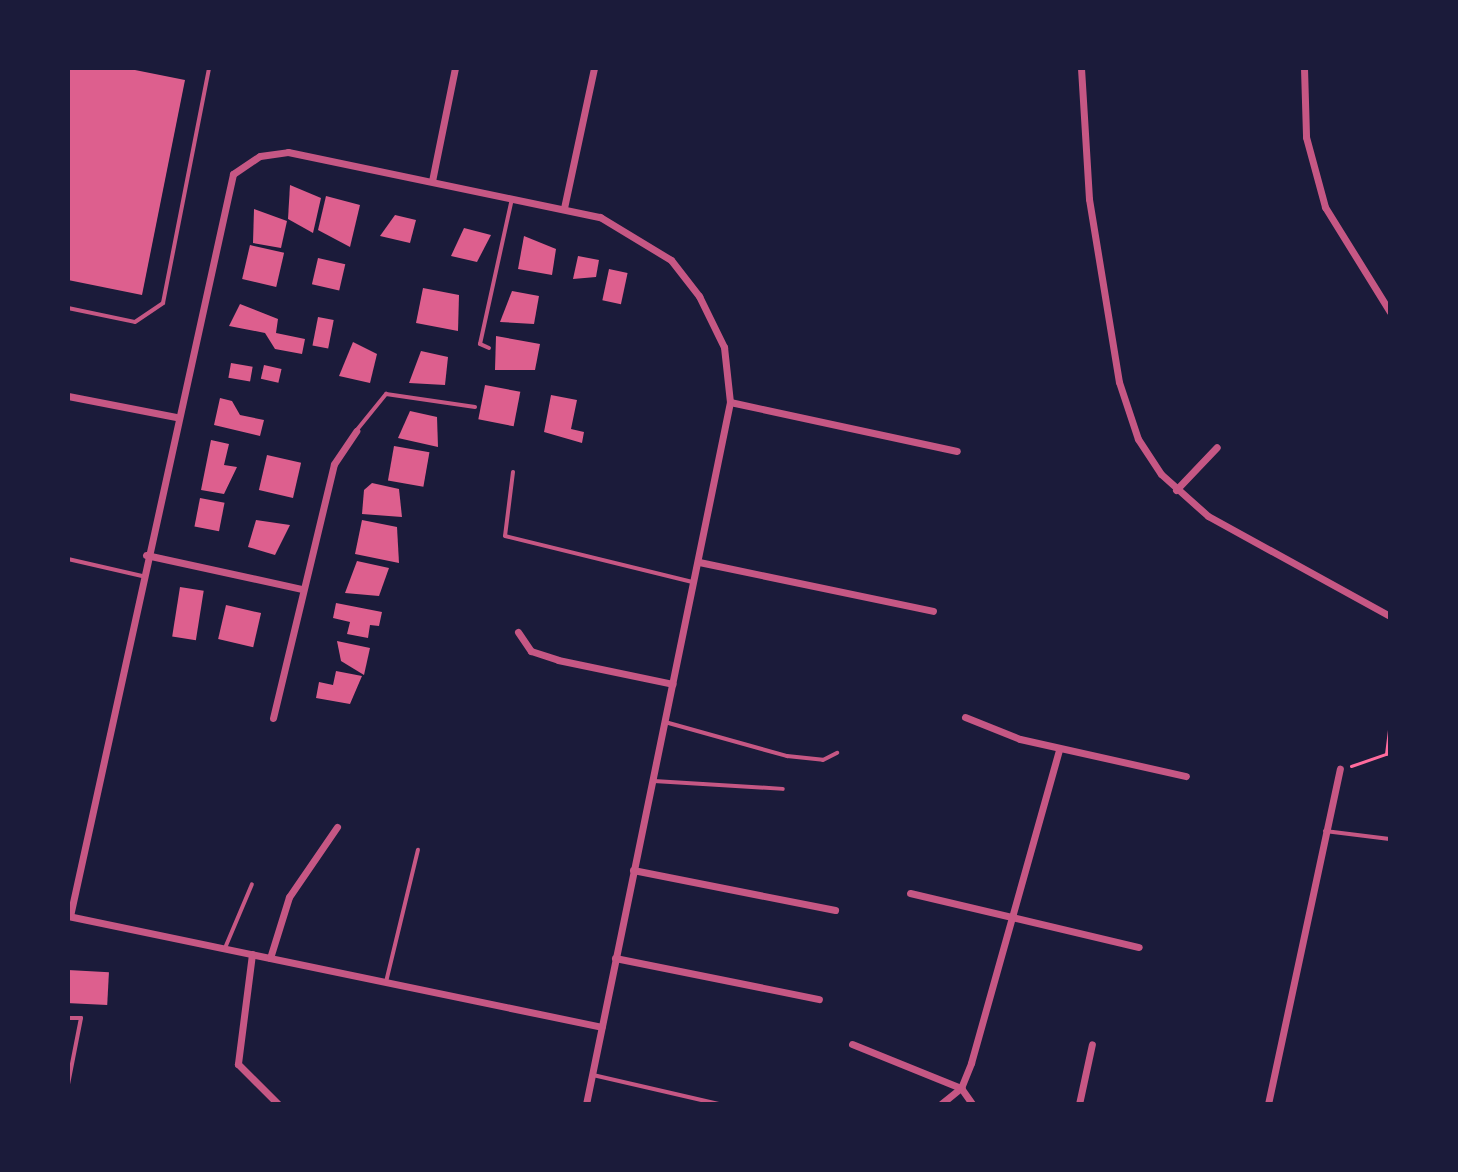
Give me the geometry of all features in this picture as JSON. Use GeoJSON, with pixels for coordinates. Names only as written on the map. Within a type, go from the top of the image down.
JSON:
{"type":"FeatureCollection","features":[{"type":"Feature","properties":{"kind":"street"},"geometry":{"type":"LineString","coordinates":[[432,181],[455,68]]}},
{"type":"Feature","properties":{"kind":"street"},"geometry":{"type":"LineString","coordinates":[[564,208],[594,68]]}},
{"type":"Feature","properties":{"kind":"street"},"geometry":{"type":"LineString","coordinates":[[1081,68],[1089,199],[1121,392],[1138,439],[1176,490],[1208,516],[1390,616]]}},
{"type":"Feature","properties":{"kind":"street"},"geometry":{"type":"LineString","coordinates":[[1304,68],[1306,137],[1325,207],[1347,253],[1390,312]]}},
{"type":"Feature","properties":{"kind":"street"},"geometry":{"type":"LineString","coordinates":[[586,1104],[699,562],[730,402],[724,347],[671,260],[631,230],[564,208],[513,196],[288,152],[260,156],[233,174],[176,417],[69,916],[602,1027]]}},
{"type":"Feature","properties":{"kind":"street"},"geometry":{"type":"LineString","coordinates":[[68,396],[176,417]]}},
{"type":"Feature","properties":{"kind":"street"},"geometry":{"type":"LineString","coordinates":[[730,402],[957,451]]}},
{"type":"Feature","properties":{"kind":"street"},"geometry":{"type":"LineString","coordinates":[[273,718],[302,589],[313,571],[334,464],[356,431]]}},
{"type":"Feature","properties":{"kind":"street"},"geometry":{"type":"LineString","coordinates":[[1176,490],[1217,447]]}},
{"type":"Feature","properties":{"kind":"street"},"geometry":{"type":"LineString","coordinates":[[146,555],[302,589]]}},
{"type":"Feature","properties":{"kind":"street"},"geometry":{"type":"LineString","coordinates":[[699,562],[933,611]]}},
{"type":"Feature","properties":{"kind":"street"},"geometry":{"type":"LineString","coordinates":[[518,632],[531,651],[558,660],[673,684]]}},
{"type":"Feature","properties":{"kind":"street"},"geometry":{"type":"LineString","coordinates":[[965,717],[1059,749],[1186,776]]}},
{"type":"Feature","properties":{"kind":"street"},"geometry":{"type":"LineString","coordinates":[[941,1104],[961,1088],[1013,920],[1059,749]]}},
{"type":"Feature","properties":{"kind":"street"},"geometry":{"type":"LineString","coordinates":[[1268,1104],[1340,769]]}},
{"type":"Feature","properties":{"kind":"street"},"geometry":{"type":"LineString","coordinates":[[270,958],[289,897],[337,827]]}},
{"type":"Feature","properties":{"kind":"street"},"geometry":{"type":"LineString","coordinates":[[633,870],[835,910]]}},
{"type":"Feature","properties":{"kind":"street"},"geometry":{"type":"LineString","coordinates":[[910,893],[1013,920],[1139,947]]}},
{"type":"Feature","properties":{"kind":"street"},"geometry":{"type":"LineString","coordinates":[[252,954],[235,1043],[238,1064],[278,1104]]}},
{"type":"Feature","properties":{"kind":"street"},"geometry":{"type":"LineString","coordinates":[[615,958],[819,999]]}},
{"type":"Feature","properties":{"kind":"street"},"geometry":{"type":"LineString","coordinates":[[852,1044],[961,1088],[972,1104]]}},
{"type":"Feature","properties":{"kind":"street"},"geometry":{"type":"LineString","coordinates":[[1079,1104],[1092,1044]]}},
{"type":"Feature","properties":{"kind":"lane"},"geometry":{"type":"LineString","coordinates":[[68,308],[135,322],[163,303],[209,68]]}},
{"type":"Feature","properties":{"kind":"lane"},"geometry":{"type":"LineString","coordinates":[[489,348],[480,344],[513,196]]}},
{"type":"Feature","properties":{"kind":"lane"},"geometry":{"type":"LineString","coordinates":[[356,431],[386,394],[475,407]]}},
{"type":"Feature","properties":{"kind":"lane"},"geometry":{"type":"LineString","coordinates":[[513,472],[505,536],[694,583]]}},
{"type":"Feature","properties":{"kind":"lane"},"geometry":{"type":"LineString","coordinates":[[68,559],[142,576]]}},
{"type":"Feature","properties":{"kind":"lane"},"geometry":{"type":"LineString","coordinates":[[665,722],[787,756],[823,760],[837,753]]}},
{"type":"Feature","properties":{"kind":"lane"},"geometry":{"type":"LineString","coordinates":[[652,781],[783,789]]}},
{"type":"Feature","properties":{"kind":"lane"},"geometry":{"type":"LineString","coordinates":[[1325,831],[1390,839]]}},
{"type":"Feature","properties":{"kind":"lane"},"geometry":{"type":"LineString","coordinates":[[386,982],[418,850]]}},
{"type":"Feature","properties":{"kind":"lane"},"geometry":{"type":"LineString","coordinates":[[225,948],[252,884]]}},
{"type":"Feature","properties":{"kind":"lane"},"geometry":{"type":"LineString","coordinates":[[68,1018],[81,1018],[68,1084]]}},
{"type":"Feature","properties":{"kind":"lane"},"geometry":{"type":"LineString","coordinates":[[592,1075],[719,1104]]}},
{"type":"Feature","properties":{"kind":"path"},"geometry":{"type":"LineString","coordinates":[[1358,764],[1386,754],[1390,723]]}},
{"type":"Feature","properties":{"kind":"building"},"geometry":{"type":"Polygon","coordinates":[[[68,68],[125,68],[185,80],[142,295],[68,280],[68,68]]]}},
{"type":"Feature","properties":{"kind":"building"},"geometry":{"type":"Polygon","coordinates":[[[290,185],[321,198],[313,233],[288,219],[290,185]]]}},
{"type":"Feature","properties":{"kind":"building"},"geometry":{"type":"Polygon","coordinates":[[[326,196],[360,205],[350,247],[318,230],[326,196]]]}},
{"type":"Feature","properties":{"kind":"building"},"geometry":{"type":"Polygon","coordinates":[[[254,209],[287,221],[281,248],[253,243],[254,209]]]}},
{"type":"Feature","properties":{"kind":"building"},"geometry":{"type":"Polygon","coordinates":[[[395,215],[416,220],[410,243],[380,236],[395,215]]]}},
{"type":"Feature","properties":{"kind":"building"},"geometry":{"type":"Polygon","coordinates":[[[464,228],[491,235],[477,262],[451,256],[464,228]]]}},
{"type":"Feature","properties":{"kind":"building"},"geometry":{"type":"Polygon","coordinates":[[[524,236],[556,249],[552,275],[518,269],[524,236]]]}},
{"type":"Feature","properties":{"kind":"building"},"geometry":{"type":"Polygon","coordinates":[[[250,245],[284,253],[276,287],[242,279],[250,245]]]}},
{"type":"Feature","properties":{"kind":"building"},"geometry":{"type":"Polygon","coordinates":[[[578,256],[599,260],[596,277],[573,279],[578,256]]]}},
{"type":"Feature","properties":{"kind":"building"},"geometry":{"type":"Polygon","coordinates":[[[318,258],[345,264],[339,291],[312,284],[318,258]]]}},
{"type":"Feature","properties":{"kind":"building"},"geometry":{"type":"Polygon","coordinates":[[[609,269],[628,273],[621,304],[602,300],[609,269]]]}},
{"type":"Feature","properties":{"kind":"building"},"geometry":{"type":"Polygon","coordinates":[[[423,288],[459,295],[458,331],[416,323],[423,288]]]}},
{"type":"Feature","properties":{"kind":"building"},"geometry":{"type":"Polygon","coordinates":[[[512,291],[539,296],[534,324],[500,322],[512,291]]]}},
{"type":"Feature","properties":{"kind":"building"},"geometry":{"type":"Polygon","coordinates":[[[240,304],[278,319],[276,333],[305,339],[302,354],[275,349],[265,333],[229,326],[240,304]]]}},
{"type":"Feature","properties":{"kind":"building"},"geometry":{"type":"Polygon","coordinates":[[[318,317],[334,320],[328,349],[312,345],[318,317]]]}},
{"type":"Feature","properties":{"kind":"building"},"geometry":{"type":"Polygon","coordinates":[[[496,336],[540,344],[535,370],[495,370],[496,336]]]}},
{"type":"Feature","properties":{"kind":"building"},"geometry":{"type":"Polygon","coordinates":[[[353,342],[377,354],[370,383],[339,376],[353,342]]]}},
{"type":"Feature","properties":{"kind":"building"},"geometry":{"type":"Polygon","coordinates":[[[421,351],[448,357],[445,385],[409,383],[421,351]]]}},
{"type":"Feature","properties":{"kind":"building"},"geometry":{"type":"Polygon","coordinates":[[[231,363],[253,367],[250,382],[228,378],[231,363]]]}},
{"type":"Feature","properties":{"kind":"building"},"geometry":{"type":"Polygon","coordinates":[[[264,365],[282,369],[278,383],[261,379],[264,365]]]}},
{"type":"Feature","properties":{"kind":"building"},"geometry":{"type":"Polygon","coordinates":[[[485,385],[520,392],[514,426],[478,419],[485,385]]]}},
{"type":"Feature","properties":{"kind":"building"},"geometry":{"type":"Polygon","coordinates":[[[551,395],[577,400],[571,429],[584,432],[582,443],[544,432],[551,395]]]}},
{"type":"Feature","properties":{"kind":"building"},"geometry":{"type":"Polygon","coordinates":[[[220,398],[232,401],[240,415],[264,420],[260,436],[214,425],[220,398]]]}},
{"type":"Feature","properties":{"kind":"building"},"geometry":{"type":"Polygon","coordinates":[[[410,411],[437,417],[438,447],[398,438],[410,411]]]}},
{"type":"Feature","properties":{"kind":"building"},"geometry":{"type":"Polygon","coordinates":[[[211,440],[229,444],[224,465],[237,467],[224,494],[201,490],[211,440]]]}},
{"type":"Feature","properties":{"kind":"building"},"geometry":{"type":"Polygon","coordinates":[[[394,446],[429,452],[423,487],[388,480],[394,446]]]}},
{"type":"Feature","properties":{"kind":"building"},"geometry":{"type":"Polygon","coordinates":[[[267,455],[301,463],[293,498],[259,490],[267,455]]]}},
{"type":"Feature","properties":{"kind":"building"},"geometry":{"type":"Polygon","coordinates":[[[372,483],[399,489],[402,517],[362,514],[364,490],[372,483]]]}},
{"type":"Feature","properties":{"kind":"building"},"geometry":{"type":"Polygon","coordinates":[[[200,498],[225,503],[219,531],[194,526],[200,498]]]}},
{"type":"Feature","properties":{"kind":"building"},"geometry":{"type":"Polygon","coordinates":[[[256,520],[290,525],[275,555],[248,547],[256,520]]]}},
{"type":"Feature","properties":{"kind":"building"},"geometry":{"type":"Polygon","coordinates":[[[362,520],[397,527],[399,563],[355,554],[362,520]]]}},
{"type":"Feature","properties":{"kind":"building"},"geometry":{"type":"Polygon","coordinates":[[[357,561],[389,568],[379,596],[345,593],[357,561]]]}},
{"type":"Feature","properties":{"kind":"building"},"geometry":{"type":"Polygon","coordinates":[[[180,587],[204,591],[196,640],[172,636],[180,587]]]}},
{"type":"Feature","properties":{"kind":"building"},"geometry":{"type":"Polygon","coordinates":[[[336,603],[382,612],[379,626],[370,625],[368,638],[347,634],[350,622],[333,618],[336,603]]]}},
{"type":"Feature","properties":{"kind":"building"},"geometry":{"type":"Polygon","coordinates":[[[226,605],[261,613],[253,647],[218,639],[226,605]]]}},
{"type":"Feature","properties":{"kind":"building"},"geometry":{"type":"Polygon","coordinates":[[[337,641],[370,648],[364,675],[341,661],[337,641]]]}},
{"type":"Feature","properties":{"kind":"building"},"geometry":{"type":"Polygon","coordinates":[[[336,671],[362,676],[350,704],[316,698],[319,682],[333,685],[336,671]]]}},
{"type":"Feature","properties":{"kind":"building"},"geometry":{"type":"Polygon","coordinates":[[[68,970],[109,972],[107,1005],[68,1003],[68,970]]]}}]}
